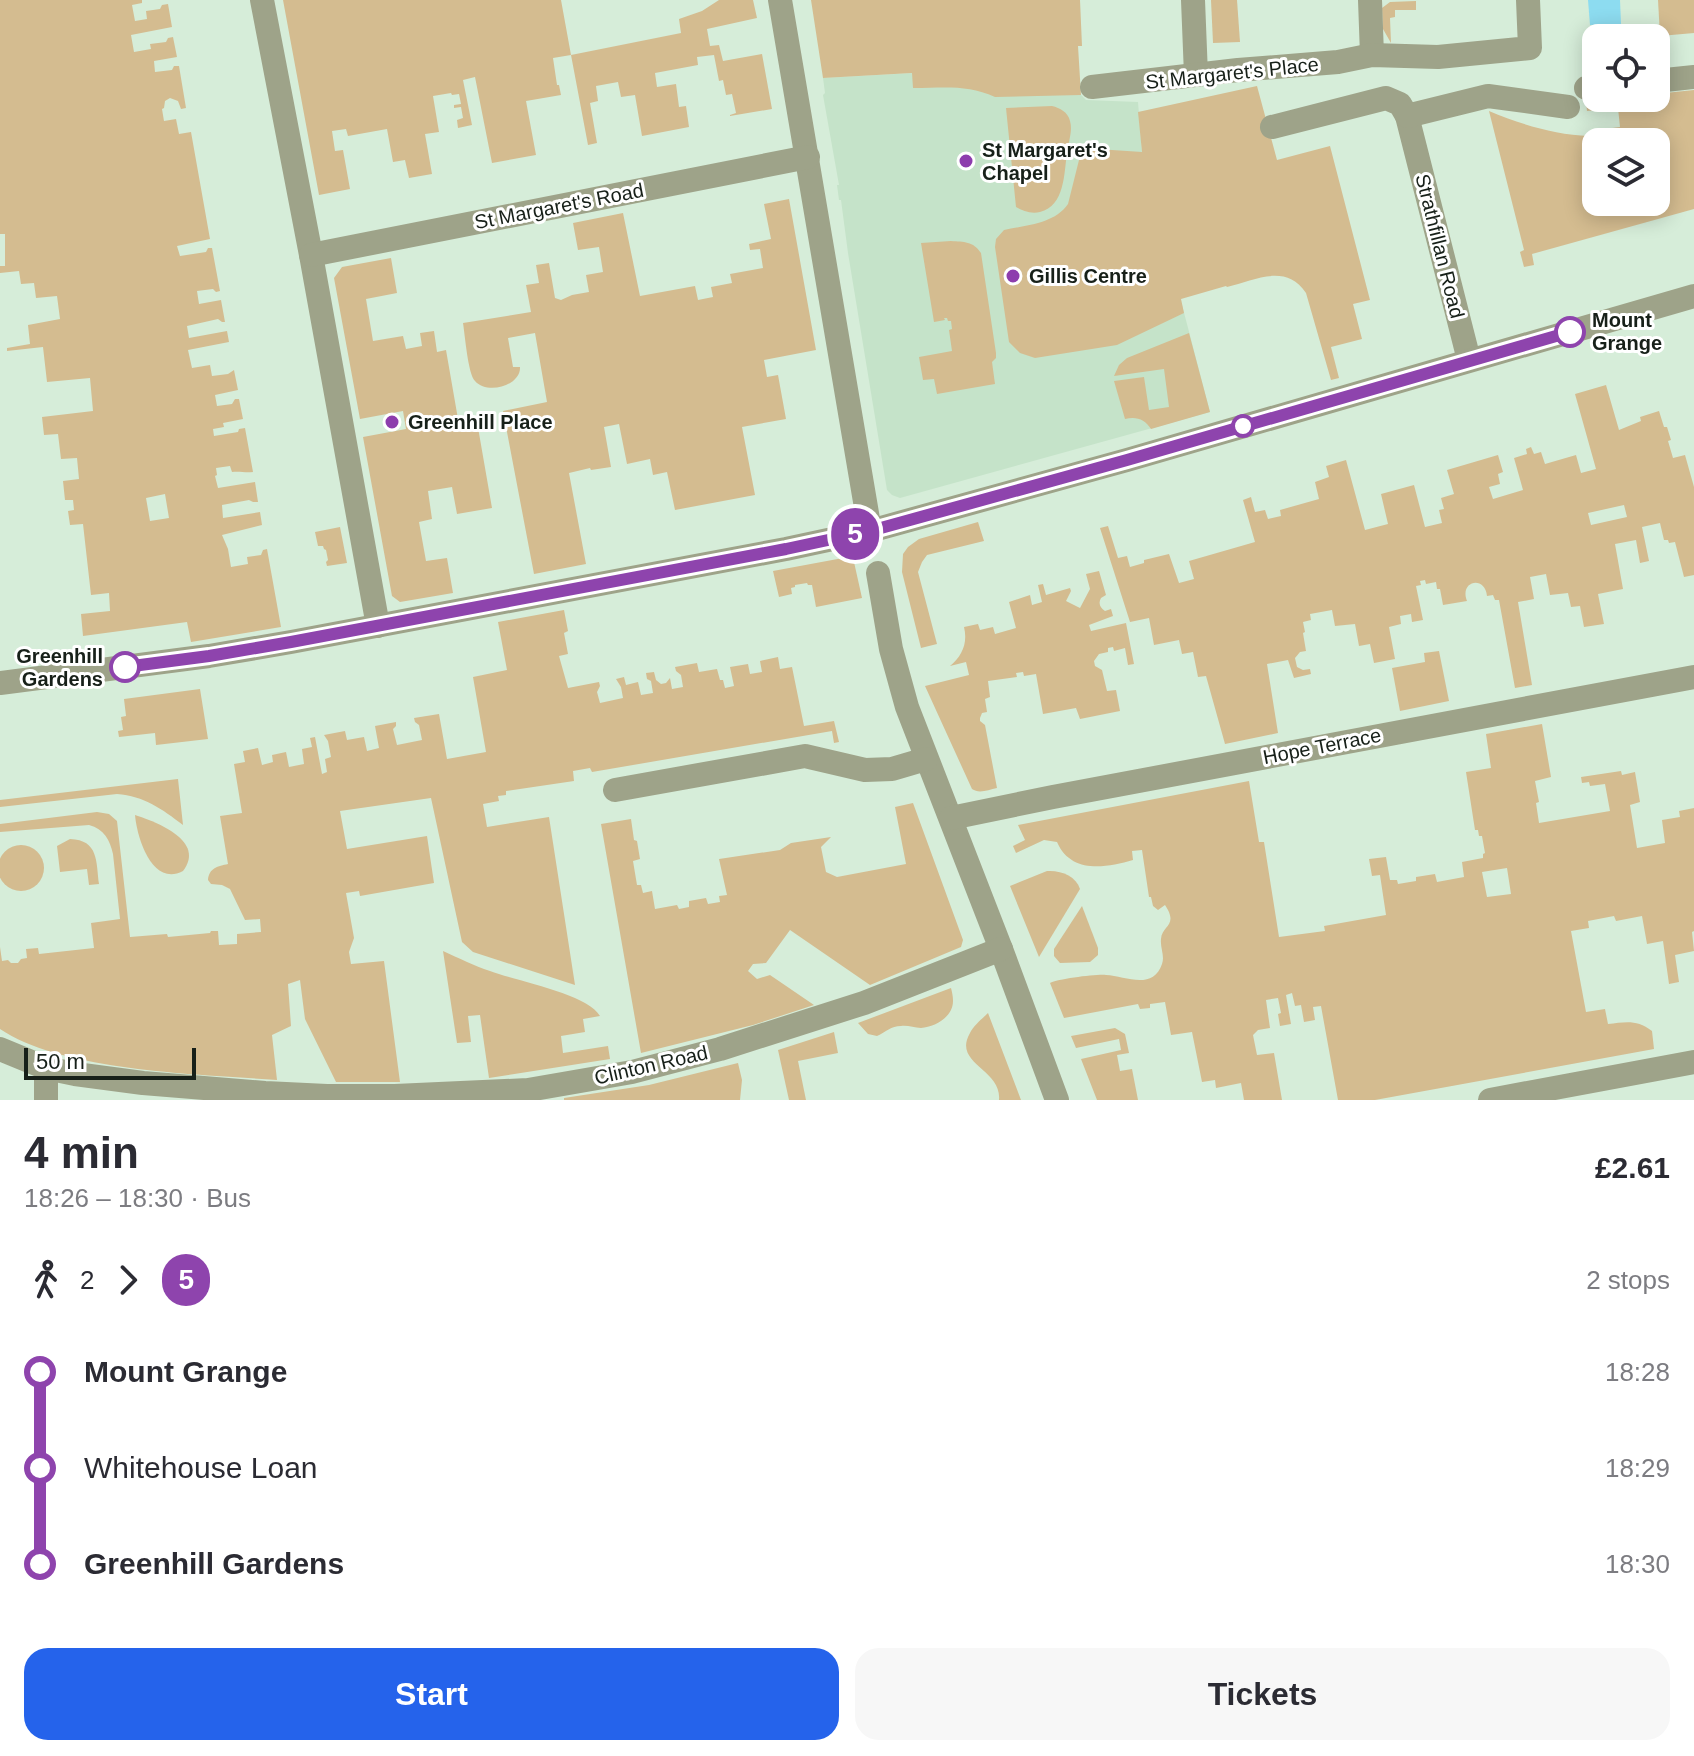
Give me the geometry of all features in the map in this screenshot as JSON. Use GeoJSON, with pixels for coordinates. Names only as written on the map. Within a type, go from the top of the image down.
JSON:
{"type":"FeatureCollection","features":[{"type":"Feature","properties":{"kind":"street"},"geometry":{"type":"LineString","coordinates":[[262,0],[378,626]]}},
{"type":"Feature","properties":{"kind":"street"},"geometry":{"type":"LineString","coordinates":[[780,0],[870,531]]}},
{"type":"Feature","properties":{"kind":"street"},"geometry":{"type":"LineString","coordinates":[[1193,0],[1196,75]]}},
{"type":"Feature","properties":{"kind":"street"},"geometry":{"type":"LineString","coordinates":[[1370,0],[1372,55]]}},
{"type":"Feature","properties":{"kind":"street","name":"St Margaret's Place"},"geometry":{"type":"LineString","coordinates":[[1092,87],[1338,62],[1372,55],[1438,57],[1530,48],[1528,0]]}},
{"type":"Feature","properties":{"kind":"street"},"geometry":{"type":"LineString","coordinates":[[1670,80],[1694,77]]}},
{"type":"Feature","properties":{"kind":"street"},"geometry":{"type":"LineString","coordinates":[[1272,127],[1386,98],[1400,104],[1409,124],[1488,96],[1568,107]]}},
{"type":"Feature","properties":{"kind":"street","name":"Strathfillan Road"},"geometry":{"type":"LineString","coordinates":[[1409,124],[1469,360]]}},
{"type":"Feature","properties":{"kind":"street","name":"St Margaret's Road"},"geometry":{"type":"LineString","coordinates":[[311,255],[808,157]]}},
{"type":"Feature","properties":{"kind":"street"},"geometry":{"type":"LineString","coordinates":[[0,683],[209,656],[870,531],[1694,296]]}},
{"type":"Feature","properties":{"kind":"street"},"geometry":{"type":"LineString","coordinates":[[878,573],[896,668],[907,707],[1057,1100]]}},
{"type":"Feature","properties":{"kind":"street","name":"Hope Terrace"},"geometry":{"type":"LineString","coordinates":[[951,818],[1694,677]]}},
{"type":"Feature","properties":{"kind":"street"},"geometry":{"type":"LineString","coordinates":[[615,790],[805,756],[856,769],[878,770],[926,759]]}},
{"type":"Feature","properties":{"kind":"street","name":"Clinton Road"},"geometry":{"type":"LineString","coordinates":[[0,1049],[46,1068],[75,1074],[265,1097],[528,1095],[735,1045],[864,1003],[1001,949]]}},
{"type":"Feature","properties":{"kind":"street"},"geometry":{"type":"LineString","coordinates":[[1490,1100],[1694,1062]]}},
{"type":"Feature","properties":{"kind":"street"},"geometry":{"type":"LineString","coordinates":[[46,1068],[46,1100]]}},
{"type":"Feature","properties":{"kind":"shaded area"},"geometry":{"type":"Polygon","coordinates":[[[0,0],[142,0],[142,3],[132,5],[135,21],[147,19],[146,11],[168,4],[172,27],[131,35],[134,52],[151,49],[150,44],[166,42],[173,37],[177,57],[154,61],[155,72],[179,66],[186,108],[181,109],[178,101],[170,98],[162,109],[164,121],[176,119],[179,134],[191,132],[210,239],[177,246],[180,256],[206,252],[212,248],[220,291],[197,291],[199,304],[221,300],[225,322],[218,319],[187,326],[189,338],[227,331],[229,342],[188,350],[192,368],[210,365],[212,376],[234,370],[238,390],[215,395],[217,406],[232,404],[239,399],[243,419],[223,423],[224,427],[213,429],[214,436],[245,428],[253,472],[232,472],[230,466],[216,468],[215,476],[218,488],[255,482],[258,502],[249,500],[222,505],[223,518],[260,512],[262,525],[222,535],[231,567],[248,564],[247,557],[261,555],[267,549],[281,627],[191,642],[187,622],[83,636],[81,614],[110,611],[109,593],[91,595],[83,524],[70,525],[68,511],[74,510],[73,500],[65,500],[63,481],[79,479],[77,458],[61,459],[58,434],[44,435],[42,417],[93,411],[90,378],[47,382],[43,347],[7,351],[7,348],[30,344],[28,325],[60,319],[57,296],[36,298],[34,283],[21,284],[19,271],[0,273],[0,266],[5,266],[5,234],[0,234],[0,0]],[[165,494],[146,498],[150,521],[169,518],[165,494]]]}},
{"type":"Feature","properties":{"kind":"shaded area"},"geometry":{"type":"Polygon","coordinates":[[[283,0],[561,0],[571,55],[553,58],[561,95],[526,101],[536,155],[492,163],[475,77],[463,80],[472,125],[458,128],[457,120],[463,118],[461,107],[454,108],[454,105],[461,104],[459,94],[433,96],[439,132],[425,134],[432,174],[409,178],[405,160],[393,162],[387,129],[348,136],[346,129],[332,131],[335,151],[343,150],[350,189],[319,195],[283,0]]]}},
{"type":"Feature","properties":{"kind":"shaded area"},"geometry":{"type":"Polygon","coordinates":[[[719,0],[753,0],[757,18],[707,29],[710,46],[719,45],[723,61],[762,54],[772,109],[730,116],[736,113],[732,94],[726,95],[723,80],[719,81],[714,55],[697,57],[698,65],[655,73],[657,87],[676,84],[679,107],[686,106],[689,127],[642,136],[635,95],[621,97],[618,82],[596,86],[598,101],[590,103],[597,143],[588,145],[571,55],[681,33],[679,19],[702,11],[719,0]]]}},
{"type":"Feature","properties":{"kind":"shaded area"},"geometry":{"type":"Polygon","coordinates":[[[811,0],[1080,0],[1082,46],[1078,46],[1081,95],[995,97],[965,88],[913,88],[912,73],[823,78],[811,0]]]}},
{"type":"Feature","properties":{"kind":"shaded area"},"geometry":{"type":"Polygon","coordinates":[[[1211,0],[1237,0],[1240,42],[1213,43],[1211,0]]]}},
{"type":"Feature","properties":{"kind":"shaded area"},"geometry":{"type":"Polygon","coordinates":[[[1658,0],[1694,0],[1694,33],[1670,35],[1670,24],[1659,24],[1658,0]]]}},
{"type":"Feature","properties":{"kind":"shaded area"},"geometry":{"type":"Polygon","coordinates":[[[1416,1],[1416,10],[1395,10],[1395,17],[1390,18],[1391,43],[1383,29],[1382,8],[1390,2],[1416,1]]]}},
{"type":"Feature","properties":{"kind":"shaded area","name":"Gillis Centre"},"geometry":{"type":"Polygon","coordinates":[[[1056,69],[1086,100],[1138,102],[1142,152],[1210,412],[900,498],[887,490],[839,200],[823,78],[1056,69]]]}},
{"type":"Feature","properties":{"kind":"shaded area"},"geometry":{"type":"Polygon","coordinates":[[[1257,86],[1277,160],[1330,146],[1370,300],[1353,304],[1362,339],[1331,347],[1339,378],[1331,380],[1306,293],[1289,278],[1280,276],[1259,278],[1181,299],[1184,313],[1117,345],[1035,358],[1020,353],[1009,342],[996,239],[1004,230],[1039,223],[1062,211],[1068,204],[1082,148],[1142,152],[1138,112],[1257,86]]]}},
{"type":"Feature","properties":{"kind":"shaded area"},"geometry":{"type":"Polygon","coordinates":[[[1694,90],[1694,209],[1670,216],[1670,128],[1612,128],[1620,127],[1618,112],[1670,112],[1670,93],[1694,90]]]}},
{"type":"Feature","properties":{"kind":"shaded area"},"geometry":{"type":"Polygon","coordinates":[[[1052,106],[1066,113],[1071,125],[1062,188],[1048,209],[1037,213],[1027,212],[1016,207],[1006,108],[1052,106]]]}},
{"type":"Feature","properties":{"kind":"shaded area"},"geometry":{"type":"Polygon","coordinates":[[[1489,111],[1563,134],[1582,135],[1582,216],[1669,216],[1532,254],[1534,265],[1524,267],[1520,252],[1524,250],[1489,111]]]}},
{"type":"Feature","properties":{"kind":"shaded area"},"geometry":{"type":"Polygon","coordinates":[[[789,199],[816,350],[764,360],[767,377],[778,375],[786,419],[742,427],[755,495],[675,510],[667,472],[653,475],[650,459],[627,464],[619,424],[604,427],[611,467],[569,473],[586,564],[534,574],[503,411],[547,402],[535,333],[508,338],[513,367],[520,367],[519,374],[502,386],[487,387],[480,385],[473,377],[463,323],[531,312],[526,285],[539,283],[536,265],[549,263],[555,298],[561,300],[589,292],[586,275],[603,272],[599,247],[578,250],[573,223],[623,213],[640,296],[695,286],[698,300],[713,297],[711,287],[732,283],[730,274],[763,268],[760,249],[750,250],[749,244],[771,239],[764,204],[789,199]]]}},
{"type":"Feature","properties":{"kind":"shaded area"},"geometry":{"type":"Polygon","coordinates":[[[951,241],[971,244],[981,253],[996,353],[992,362],[995,384],[937,394],[934,379],[923,380],[919,357],[952,351],[949,330],[952,329],[951,321],[947,318],[934,322],[921,243],[951,241]]]}},
{"type":"Feature","properties":{"kind":"shaded area"},"geometry":{"type":"Polygon","coordinates":[[[391,258],[397,293],[366,299],[373,341],[403,336],[406,349],[422,346],[420,333],[434,331],[437,352],[446,350],[458,419],[476,416],[492,508],[457,514],[452,487],[428,491],[432,519],[419,522],[426,561],[447,558],[453,593],[400,602],[392,596],[363,437],[406,429],[403,411],[360,419],[334,278],[342,267],[391,258]]]}},
{"type":"Feature","properties":{"kind":"shaded area"},"geometry":{"type":"Polygon","coordinates":[[[1189,333],[1210,412],[1151,429],[1140,419],[1125,419],[1114,381],[1144,377],[1149,410],[1169,407],[1164,369],[1114,376],[1119,365],[1127,358],[1189,333]]]}},
{"type":"Feature","properties":{"kind":"shaded area"},"geometry":{"type":"Polygon","coordinates":[[[1606,385],[1619,430],[1641,421],[1640,417],[1659,411],[1671,440],[1668,441],[1673,458],[1685,455],[1694,487],[1694,575],[1684,577],[1675,542],[1664,540],[1660,523],[1642,527],[1649,561],[1640,563],[1636,540],[1615,544],[1623,589],[1598,594],[1604,624],[1584,627],[1580,606],[1571,607],[1568,593],[1550,595],[1546,574],[1530,577],[1534,599],[1518,602],[1532,685],[1515,688],[1499,600],[1495,600],[1493,595],[1487,596],[1482,585],[1473,583],[1466,589],[1467,601],[1443,605],[1436,582],[1426,584],[1425,580],[1416,586],[1423,620],[1412,622],[1411,614],[1400,616],[1401,624],[1389,627],[1395,659],[1374,663],[1370,644],[1359,646],[1355,624],[1335,626],[1332,610],[1310,614],[1311,620],[1303,622],[1306,651],[1295,658],[1297,667],[1310,669],[1311,674],[1294,678],[1288,660],[1267,664],[1278,733],[1225,744],[1206,676],[1198,677],[1193,652],[1182,654],[1179,640],[1154,645],[1149,618],[1130,622],[1100,528],[1108,526],[1118,558],[1127,556],[1130,567],[1169,554],[1179,583],[1194,579],[1189,561],[1255,542],[1243,500],[1251,497],[1255,512],[1265,510],[1268,519],[1281,516],[1280,510],[1319,499],[1315,482],[1329,477],[1326,466],[1346,460],[1365,530],[1388,524],[1381,494],[1414,485],[1425,527],[1442,523],[1439,510],[1444,509],[1441,498],[1454,494],[1447,470],[1498,455],[1503,472],[1498,474],[1500,484],[1489,487],[1493,499],[1523,490],[1514,458],[1527,454],[1526,449],[1531,447],[1534,454],[1541,452],[1545,464],[1576,455],[1581,473],[1596,469],[1575,394],[1606,385]],[[1624,505],[1588,513],[1591,525],[1627,517],[1624,505]]]}},
{"type":"Feature","properties":{"kind":"shaded area"},"geometry":{"type":"Polygon","coordinates":[[[978,522],[984,541],[927,555],[922,562],[918,572],[937,644],[921,648],[902,572],[903,554],[919,539],[978,522]]]}},
{"type":"Feature","properties":{"kind":"shaded area"},"geometry":{"type":"Polygon","coordinates":[[[340,527],[347,563],[327,566],[326,550],[318,546],[315,532],[340,527]]]}},
{"type":"Feature","properties":{"kind":"shaded area"},"geometry":{"type":"Polygon","coordinates":[[[843,558],[854,562],[862,598],[816,607],[812,585],[807,583],[795,585],[791,588],[792,594],[779,597],[773,571],[843,558]]]}},
{"type":"Feature","properties":{"kind":"shaded area"},"geometry":{"type":"Polygon","coordinates":[[[1099,571],[1106,595],[1101,598],[1100,605],[1105,611],[1111,609],[1113,616],[1089,625],[1091,631],[1126,623],[1134,664],[1128,665],[1125,648],[1114,651],[1113,647],[1099,654],[1094,661],[1095,666],[1102,670],[1107,691],[1116,690],[1120,711],[1080,719],[1076,708],[1043,714],[1036,674],[1024,676],[1023,672],[1016,673],[1017,677],[988,681],[990,697],[985,699],[987,712],[982,713],[980,721],[985,725],[997,788],[972,789],[925,686],[969,675],[966,662],[950,666],[963,649],[964,627],[978,624],[980,630],[993,627],[995,634],[1016,628],[1009,602],[1030,595],[1032,605],[1042,602],[1038,585],[1043,584],[1046,595],[1070,588],[1066,601],[1080,608],[1090,589],[1086,574],[1099,571]]]}},
{"type":"Feature","properties":{"kind":"shaded area"},"geometry":{"type":"Polygon","coordinates":[[[564,610],[568,654],[559,656],[568,688],[599,682],[597,692],[600,703],[623,698],[616,679],[624,677],[626,685],[638,682],[641,695],[653,693],[646,673],[654,672],[661,684],[670,678],[672,689],[683,687],[681,675],[675,667],[697,663],[699,672],[717,669],[725,688],[734,686],[730,667],[748,664],[750,674],[762,672],[760,661],[778,657],[780,669],[792,667],[804,726],[834,721],[839,742],[834,743],[832,731],[592,772],[590,768],[573,771],[574,781],[506,791],[506,795],[498,796],[499,801],[483,804],[487,827],[549,817],[575,985],[473,952],[462,942],[431,798],[340,811],[347,849],[427,836],[434,883],[360,896],[359,891],[346,893],[354,938],[349,952],[351,964],[384,961],[400,1082],[336,1082],[305,1019],[300,980],[288,984],[291,1026],[272,1035],[277,1080],[172,1073],[95,1062],[27,1043],[0,1029],[0,947],[2,961],[11,963],[27,958],[26,949],[38,948],[39,954],[94,948],[91,923],[120,919],[113,854],[108,840],[99,829],[89,825],[0,832],[0,824],[97,812],[109,814],[117,821],[130,937],[167,934],[168,937],[218,931],[219,945],[237,944],[237,934],[261,932],[260,919],[245,920],[230,889],[211,884],[208,880],[212,870],[228,864],[220,816],[242,813],[234,764],[245,762],[243,751],[258,748],[262,765],[273,762],[272,755],[286,752],[289,767],[304,764],[302,749],[312,747],[310,738],[315,737],[322,774],[327,772],[325,759],[331,757],[324,735],[345,731],[347,740],[364,737],[367,751],[379,748],[375,726],[396,722],[393,729],[397,745],[422,740],[414,718],[439,714],[447,759],[486,752],[473,677],[507,670],[498,622],[564,610]]]}},
{"type":"Feature","properties":{"kind":"shaded area"},"geometry":{"type":"Polygon","coordinates":[[[1439,651],[1449,701],[1400,711],[1392,668],[1425,662],[1424,653],[1439,651]]]}},
{"type":"Feature","properties":{"kind":"shaded area"},"geometry":{"type":"Polygon","coordinates":[[[200,689],[208,739],[156,745],[155,733],[119,737],[118,731],[123,730],[121,717],[126,716],[124,699],[200,689]]]}},
{"type":"Feature","properties":{"kind":"shaded area"},"geometry":{"type":"Polygon","coordinates":[[[1542,724],[1551,777],[1535,781],[1539,823],[1610,811],[1605,784],[1590,786],[1589,782],[1582,783],[1581,777],[1621,771],[1622,775],[1635,772],[1640,802],[1630,805],[1637,848],[1665,843],[1662,820],[1680,817],[1679,811],[1694,808],[1694,951],[1675,955],[1679,982],[1669,984],[1663,941],[1647,944],[1642,916],[1616,921],[1614,916],[1588,921],[1589,928],[1571,931],[1586,1012],[1605,1009],[1608,1024],[1631,1022],[1646,1027],[1652,1031],[1654,1049],[1375,1100],[1338,1100],[1321,1006],[1313,1007],[1315,1020],[1304,1022],[1301,1005],[1295,1006],[1292,993],[1286,995],[1291,1024],[1280,1026],[1278,998],[1266,1000],[1270,1028],[1258,1030],[1253,1035],[1257,1055],[1274,1053],[1282,1100],[1244,1100],[1241,1083],[1216,1088],[1215,1080],[1202,1082],[1192,1032],[1171,1035],[1165,1002],[1150,1004],[1150,1008],[1140,1009],[1138,1004],[1064,1018],[1050,983],[1094,975],[1138,980],[1152,977],[1162,964],[1161,939],[1170,921],[1169,912],[1165,905],[1158,910],[1149,897],[1142,850],[1132,851],[1133,860],[1100,866],[1080,864],[1071,859],[1057,842],[1044,840],[1016,853],[1013,846],[1025,840],[1018,825],[1249,781],[1259,842],[1264,842],[1279,937],[1325,931],[1324,926],[1386,915],[1380,875],[1372,876],[1369,859],[1386,857],[1390,880],[1397,880],[1398,884],[1435,874],[1437,882],[1464,877],[1462,862],[1483,858],[1482,836],[1475,830],[1466,772],[1491,768],[1486,734],[1542,724]],[[1507,868],[1482,872],[1487,897],[1511,894],[1507,868]]]}},
{"type":"Feature","properties":{"kind":"shaded area"},"geometry":{"type":"Polygon","coordinates":[[[178,779],[183,825],[144,800],[117,794],[0,807],[0,800],[178,779]]]}},
{"type":"Feature","properties":{"kind":"shaded area"},"geometry":{"type":"Polygon","coordinates":[[[913,803],[963,940],[961,947],[870,985],[790,930],[766,963],[753,964],[748,971],[757,979],[770,975],[814,1005],[753,1025],[641,1053],[601,824],[631,819],[640,859],[633,861],[637,885],[641,885],[643,893],[652,891],[655,909],[677,905],[679,909],[689,907],[689,901],[706,898],[708,904],[720,902],[719,896],[727,895],[719,859],[780,850],[791,843],[831,837],[821,847],[826,872],[837,877],[906,864],[895,807],[913,803]]]}},
{"type":"Feature","properties":{"kind":"shaded area"},"geometry":{"type":"Polygon","coordinates":[[[135,815],[166,828],[184,842],[188,860],[183,871],[172,874],[163,872],[148,858],[135,815]]]}},
{"type":"Feature","properties":{"kind":"shaded area"},"geometry":{"type":"Polygon","coordinates":[[[70,839],[86,843],[91,848],[99,884],[89,885],[87,869],[60,872],[57,846],[70,839]]]}},
{"type":"Feature","properties":{"kind":"shaded area"},"geometry":{"type":"Polygon","coordinates":[[[12,846],[30,846],[43,859],[43,877],[30,890],[12,890],[-1,877],[-1,859],[12,846]]]}},
{"type":"Feature","properties":{"kind":"shaded area"},"geometry":{"type":"Polygon","coordinates":[[[1047,871],[1067,875],[1080,889],[1039,957],[1010,886],[1047,871]]]}},
{"type":"Feature","properties":{"kind":"shaded area"},"geometry":{"type":"Polygon","coordinates":[[[1082,906],[1098,955],[1090,962],[1060,963],[1054,956],[1054,949],[1082,906]]]}},
{"type":"Feature","properties":{"kind":"shaded area"},"geometry":{"type":"Polygon","coordinates":[[[443,951],[484,969],[567,995],[593,1008],[600,1016],[583,1019],[585,1032],[561,1036],[563,1053],[608,1046],[610,1059],[489,1078],[480,1015],[468,1016],[471,1042],[457,1043],[443,951]]]}},
{"type":"Feature","properties":{"kind":"shaded area"},"geometry":{"type":"Polygon","coordinates":[[[951,988],[953,1001],[950,1012],[932,1026],[897,1026],[877,1036],[868,1034],[858,1023],[951,988]]]}},
{"type":"Feature","properties":{"kind":"shaded area"},"geometry":{"type":"Polygon","coordinates":[[[988,1013],[1021,1100],[999,1100],[993,1081],[967,1052],[970,1033],[988,1013]]]}},
{"type":"Feature","properties":{"kind":"shaded area"},"geometry":{"type":"Polygon","coordinates":[[[1115,1028],[1125,1034],[1129,1053],[1117,1055],[1120,1071],[1132,1069],[1138,1100],[1097,1100],[1081,1059],[1121,1050],[1119,1039],[1076,1048],[1071,1036],[1115,1028]]]}},
{"type":"Feature","properties":{"kind":"shaded area"},"geometry":{"type":"Polygon","coordinates":[[[834,1032],[838,1053],[798,1061],[806,1100],[789,1100],[778,1050],[834,1032]]]}},
{"type":"Feature","properties":{"kind":"shaded area"},"geometry":{"type":"Polygon","coordinates":[[[738,1063],[742,1080],[740,1100],[564,1100],[649,1085],[738,1063]]]}},
{"type":"Feature","properties":{"kind":"water"},"geometry":{"type":"Polygon","coordinates":[[[1588,0],[1620,0],[1621,24],[1590,24],[1588,0]]]}},
{"type":"Feature","properties":{"kind":"bus line","name":"5"},"geometry":{"type":"LineString","coordinates":[[125,667],[291,642],[870,531],[1570,332]]}},
{"type":"Feature","properties":{"kind":"place","name":"St Margaret's Chapel"},"geometry":{"type":"Point","coordinates":[966,161]}},
{"type":"Feature","properties":{"kind":"place","name":"Gillis Centre"},"geometry":{"type":"Point","coordinates":[1013,276]}},
{"type":"Feature","properties":{"kind":"place","name":"Mount Grange"},"geometry":{"type":"Point","coordinates":[1570,332]}},
{"type":"Feature","properties":{"kind":"place","name":"Greenhill Place"},"geometry":{"type":"Point","coordinates":[392,422]}},
{"type":"Feature","properties":{"kind":"place","name":"Greenhill Gardens"},"geometry":{"type":"Point","coordinates":[125,667]}}]}
